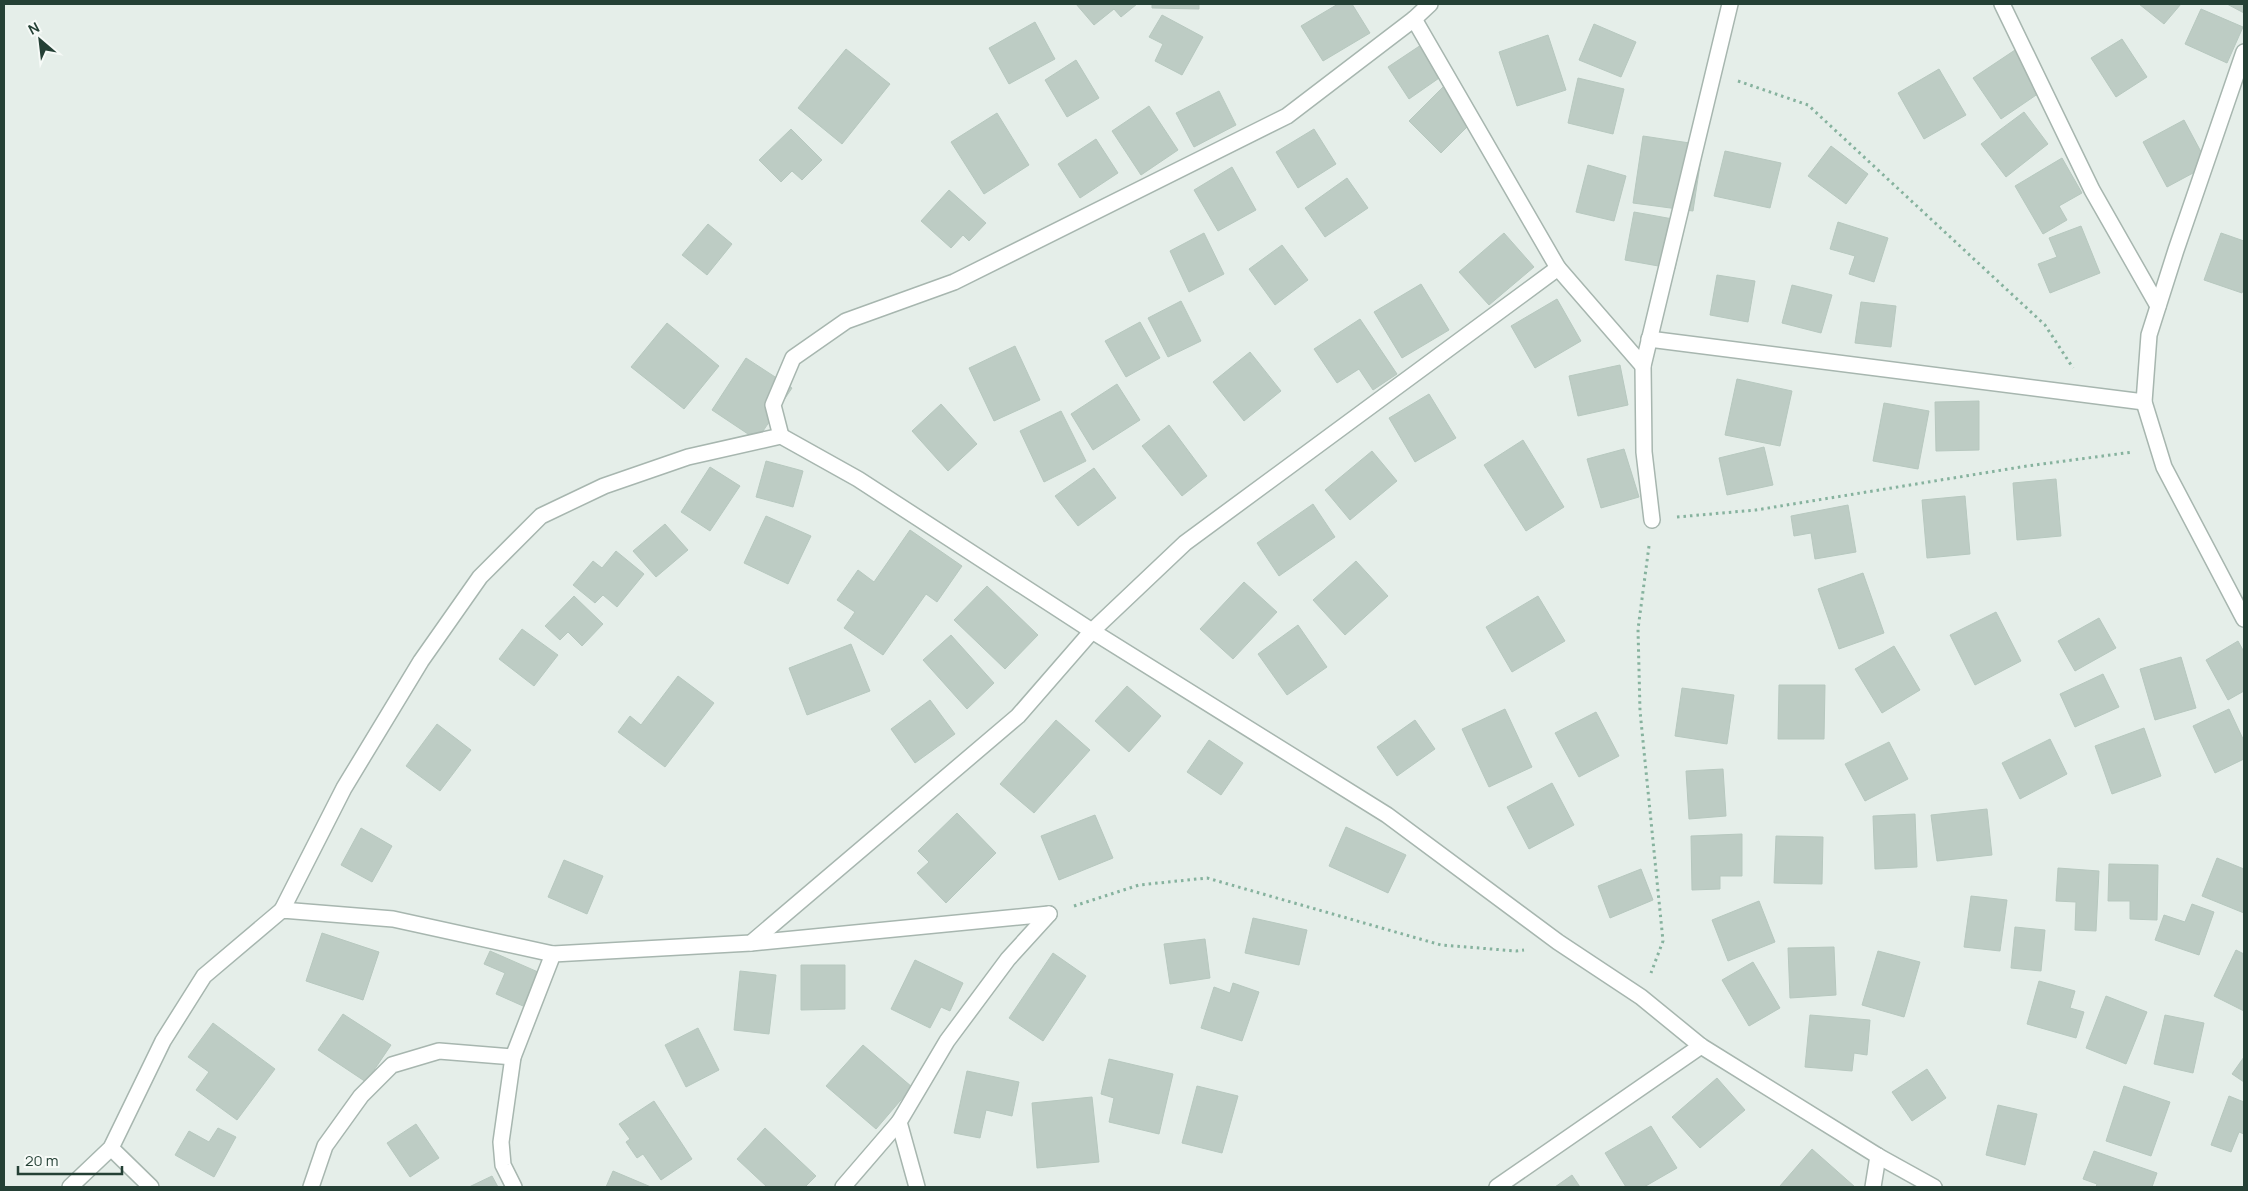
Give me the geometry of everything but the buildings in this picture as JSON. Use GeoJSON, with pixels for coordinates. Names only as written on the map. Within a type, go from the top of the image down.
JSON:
{"type":"FeatureCollection","features":[{"type":"Feature","properties":{"kind":"street"},"geometry":{"type":"LineString","coordinates":[[781,436],[773,405],[793,358],[846,321],[954,282],[1287,116],[1414,19],[1430,4]]}},
{"type":"Feature","properties":{"kind":"street"},"geometry":{"type":"LineString","coordinates":[[1652,520],[1644,452],[1643,366],[1712,72],[1730,4]]}},
{"type":"Feature","properties":{"kind":"street"},"geometry":{"type":"LineString","coordinates":[[2002,4],[2092,190],[2158,306]]}},
{"type":"Feature","properties":{"kind":"street"},"geometry":{"type":"LineString","coordinates":[[1414,19],[1558,268],[1643,366]]}},
{"type":"Feature","properties":{"kind":"street"},"geometry":{"type":"LineString","coordinates":[[2244,52],[2149,335],[2144,402],[2164,467],[2244,619]]}},
{"type":"Feature","properties":{"kind":"street"},"geometry":{"type":"LineString","coordinates":[[751,943],[1018,716],[1092,631],[1185,543],[1558,268]]}},
{"type":"Feature","properties":{"kind":"street"},"geometry":{"type":"LineString","coordinates":[[1649,339],[2144,402]]}},
{"type":"Feature","properties":{"kind":"street"},"geometry":{"type":"LineString","coordinates":[[70,1187],[111,1148],[163,1041],[204,976],[282,910],[344,788],[422,661],[480,577],[541,516],[604,486],[688,457],[781,436],[858,479],[1092,631],[1387,815],[1558,942],[1641,997],[1701,1046],[1878,1156],[1934,1187]]}},
{"type":"Feature","properties":{"kind":"street"},"geometry":{"type":"LineString","coordinates":[[282,910],[393,919],[553,954],[751,943],[1049,914]]}},
{"type":"Feature","properties":{"kind":"street"},"geometry":{"type":"LineString","coordinates":[[843,1187],[898,1122],[947,1041],[1008,959],[1049,914]]}},
{"type":"Feature","properties":{"kind":"street"},"geometry":{"type":"LineString","coordinates":[[514,1187],[503,1165],[501,1142],[513,1057],[553,954]]}},
{"type":"Feature","properties":{"kind":"street"},"geometry":{"type":"LineString","coordinates":[[1497,1187],[1701,1046]]}},
{"type":"Feature","properties":{"kind":"street"},"geometry":{"type":"LineString","coordinates":[[311,1187],[325,1146],[361,1096],[392,1065],[440,1051],[513,1057]]}},
{"type":"Feature","properties":{"kind":"street"},"geometry":{"type":"LineString","coordinates":[[898,1122],[917,1187]]}},
{"type":"Feature","properties":{"kind":"street"},"geometry":{"type":"LineString","coordinates":[[111,1148],[152,1187]]}},
{"type":"Feature","properties":{"kind":"street"},"geometry":{"type":"LineString","coordinates":[[1873,1187],[1878,1156]]}},
{"type":"Feature","properties":{"kind":"path"},"geometry":{"type":"LineString","coordinates":[[1712,72],[1808,105],[2046,325],[2091,396]]}},
{"type":"Feature","properties":{"kind":"path"},"geometry":{"type":"LineString","coordinates":[[1641,997],[1663,941],[1640,693],[1638,629],[1652,520],[1756,510],[2027,466],[2159,449]]}},
{"type":"Feature","properties":{"kind":"path"},"geometry":{"type":"LineString","coordinates":[[1049,914],[1139,885],[1207,878],[1442,945],[1516,951],[1558,942]]}}]}
